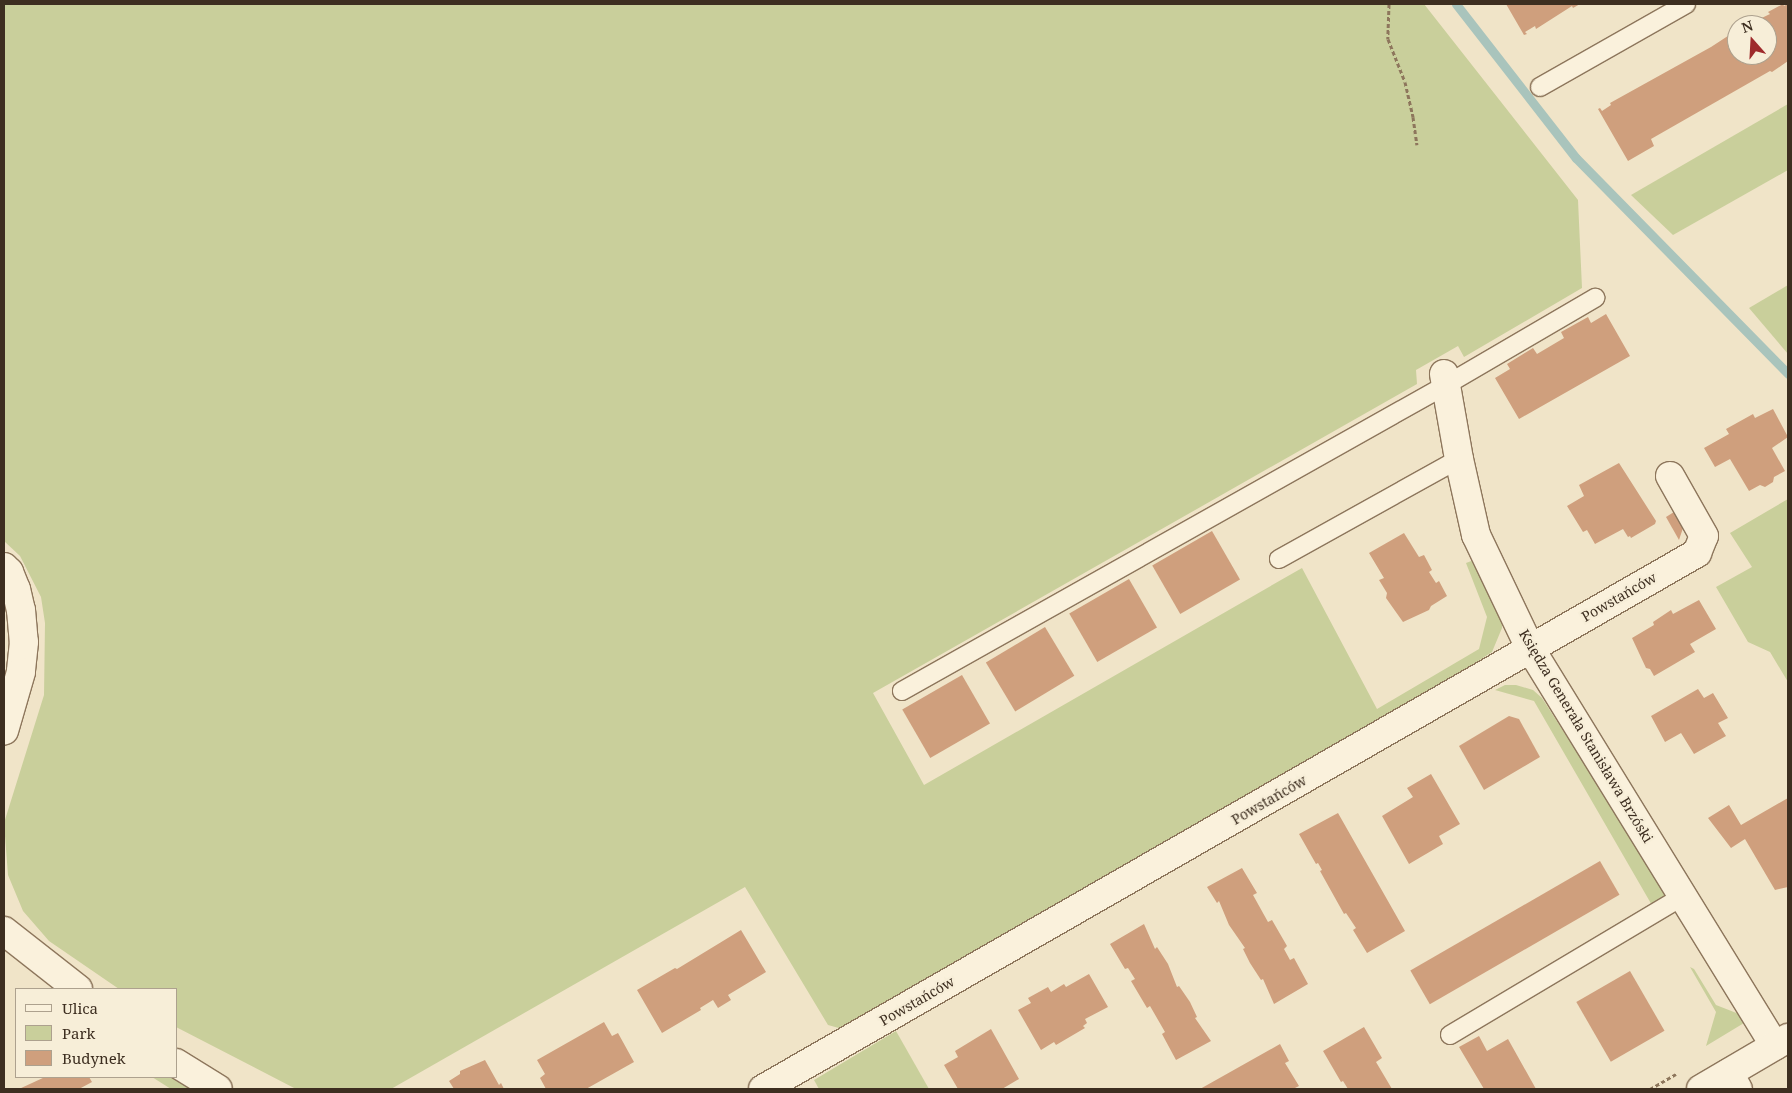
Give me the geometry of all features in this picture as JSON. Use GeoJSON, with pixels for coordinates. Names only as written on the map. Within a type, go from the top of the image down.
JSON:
{"type":"FeatureCollection","features":[{"type":"Feature","properties":{"kind":"street","name":"Księdza Generała Stanisława Brzóski"},"geometry":{"type":"LineString","coordinates":[[1445,380],[1459,459],[1476,535],[1530,648],[1683,896],[1782,1042]]}},
{"type":"Feature","properties":{"kind":"street","name":"Powstańców"},"geometry":{"type":"LineString","coordinates":[[763,1089],[1697,553],[1704,536],[1670,476]]}},
{"type":"Feature","properties":{"kind":"street"},"geometry":{"type":"LineString","coordinates":[[4,731],[21,672],[24,642],[21,610],[16,589],[7,570]]}},
{"type":"Feature","properties":{"kind":"street"},"geometry":{"type":"LineString","coordinates":[[4,931],[77,988]]}},
{"type":"Feature","properties":{"kind":"street"},"geometry":{"type":"LineString","coordinates":[[1701,1089],[1734,1081],[1782,1042]]}},
{"type":"Feature","properties":{"kind":"street"},"geometry":{"type":"LineString","coordinates":[[178,1064],[218,1089]]}},
{"type":"Feature","properties":{"kind":"lane"},"geometry":{"type":"LineString","coordinates":[[1540,87],[1686,4]]}},
{"type":"Feature","properties":{"kind":"lane"},"geometry":{"type":"LineString","coordinates":[[902,691],[1445,380],[1595,298]]}},
{"type":"Feature","properties":{"kind":"lane"},"geometry":{"type":"LineString","coordinates":[[1280,560],[1459,459]]}},
{"type":"Feature","properties":{"kind":"lane"},"geometry":{"type":"LineString","coordinates":[[1450,1035],[1683,896]]}},
{"type":"Feature","properties":{"kind":"path"},"geometry":{"type":"LineString","coordinates":[[1389,4],[1388,39],[1405,82],[1417,145]]}},
{"type":"Feature","properties":{"kind":"green space"},"geometry":{"type":"Polygon","coordinates":[[[4,4],[1424,4],[1578,200],[1582,288],[1464,357],[1458,346],[1416,370],[1417,384],[873,693],[924,785],[1302,568],[1377,709],[1479,649],[1487,617],[1466,563],[1474,560],[1502,617],[1502,628],[1492,652],[1390,718],[1376,720],[846,1030],[828,1025],[745,887],[391,1089],[296,1089],[178,1028],[178,988],[118,988],[49,941],[23,911],[8,875],[4,823],[44,695],[45,623],[41,597],[20,556],[4,541],[4,4]]]}},
{"type":"Feature","properties":{"kind":"green space"},"geometry":{"type":"Polygon","coordinates":[[[1788,104],[1788,170],[1673,235],[1631,195],[1788,104]]]}},
{"type":"Feature","properties":{"kind":"green space"},"geometry":{"type":"Polygon","coordinates":[[[1788,285],[1788,354],[1749,308],[1788,285]]]}},
{"type":"Feature","properties":{"kind":"green space"},"geometry":{"type":"Polygon","coordinates":[[[1788,499],[1788,682],[1770,652],[1748,642],[1716,587],[1752,567],[1730,533],[1788,499]]]}},
{"type":"Feature","properties":{"kind":"green space"},"geometry":{"type":"Polygon","coordinates":[[[1505,685],[1516,685],[1533,690],[1542,698],[1664,888],[1664,898],[1653,907],[1534,701],[1495,690],[1505,685]]]}},
{"type":"Feature","properties":{"kind":"green space"},"geometry":{"type":"Polygon","coordinates":[[[1690,967],[1694,969],[1716,1005],[1739,1014],[1744,1023],[1706,1046],[1716,1012],[1690,967]]]}},
{"type":"Feature","properties":{"kind":"green space"},"geometry":{"type":"Polygon","coordinates":[[[896,1031],[929,1089],[819,1089],[814,1080],[896,1031]]]}},
{"type":"Feature","properties":{"kind":"green space"},"geometry":{"type":"Polygon","coordinates":[[[154,1078],[178,1078],[197,1089],[171,1089],[154,1078]]]}},
{"type":"Feature","properties":{"kind":"building"},"geometry":{"type":"Polygon","coordinates":[[[1506,4],[1580,4],[1573,8],[1572,6],[1536,29],[1535,26],[1525,32],[1527,34],[1524,35],[1506,4]]]}},
{"type":"Feature","properties":{"kind":"building"},"geometry":{"type":"Polygon","coordinates":[[[1783,4],[1784,6],[1788,4],[1788,61],[1772,72],[1770,71],[1651,139],[1654,146],[1628,161],[1598,109],[1600,108],[1602,111],[1611,105],[1610,103],[1727,37],[1727,65],[1777,65],[1777,15],[1768,15],[1770,14],[1768,12],[1783,4]]]}},
{"type":"Feature","properties":{"kind":"building"},"geometry":{"type":"Polygon","coordinates":[[[1606,314],[1630,356],[1519,419],[1495,378],[1510,369],[1507,364],[1533,348],[1537,354],[1564,338],[1561,332],[1588,317],[1591,323],[1606,314]]]}},
{"type":"Feature","properties":{"kind":"building"},"geometry":{"type":"Polygon","coordinates":[[[1773,409],[1788,437],[1772,448],[1785,471],[1774,477],[1773,482],[1765,487],[1760,485],[1749,491],[1730,459],[1715,467],[1704,448],[1729,434],[1726,429],[1753,414],[1755,418],[1773,409]]]}},
{"type":"Feature","properties":{"kind":"building"},"geometry":{"type":"Polygon","coordinates":[[[1619,463],[1656,521],[1655,524],[1631,538],[1630,536],[1628,537],[1623,529],[1595,544],[1587,530],[1583,532],[1567,506],[1584,496],[1579,485],[1619,463]]]}},
{"type":"Feature","properties":{"kind":"building"},"geometry":{"type":"Polygon","coordinates":[[[1674,512],[1683,528],[1679,540],[1666,517],[1674,512]]]}},
{"type":"Feature","properties":{"kind":"building"},"geometry":{"type":"Polygon","coordinates":[[[1212,531],[1240,579],[1180,614],[1152,566],[1212,531]]]}},
{"type":"Feature","properties":{"kind":"building"},"geometry":{"type":"Polygon","coordinates":[[[1404,533],[1419,557],[1424,555],[1432,570],[1429,572],[1436,583],[1439,581],[1447,596],[1431,606],[1429,610],[1403,622],[1386,598],[1387,593],[1379,580],[1384,578],[1369,553],[1404,533]]]}},
{"type":"Feature","properties":{"kind":"building"},"geometry":{"type":"Polygon","coordinates":[[[1129,579],[1157,627],[1097,662],[1069,614],[1129,579]]]}},
{"type":"Feature","properties":{"kind":"building"},"geometry":{"type":"Polygon","coordinates":[[[1699,600],[1716,629],[1690,644],[1695,652],[1654,676],[1650,669],[1646,668],[1632,638],[1654,625],[1653,622],[1671,610],[1673,614],[1699,600]]]}},
{"type":"Feature","properties":{"kind":"building"},"geometry":{"type":"Polygon","coordinates":[[[1045,627],[1074,676],[1015,711],[986,663],[1045,627]]]}},
{"type":"Feature","properties":{"kind":"building"},"geometry":{"type":"Polygon","coordinates":[[[962,675],[990,723],[930,758],[902,710],[962,675]]]}},
{"type":"Feature","properties":{"kind":"building"},"geometry":{"type":"Polygon","coordinates":[[[1698,689],[1704,698],[1713,693],[1728,718],[1718,723],[1726,736],[1694,754],[1681,733],[1665,742],[1651,716],[1698,689]]]}},
{"type":"Feature","properties":{"kind":"building"},"geometry":{"type":"Polygon","coordinates":[[[1509,716],[1519,719],[1540,757],[1484,790],[1459,746],[1509,716]]]}},
{"type":"Feature","properties":{"kind":"building"},"geometry":{"type":"Polygon","coordinates":[[[1431,774],[1460,824],[1439,836],[1443,844],[1409,864],[1382,816],[1413,797],[1407,788],[1431,774]]]}},
{"type":"Feature","properties":{"kind":"building"},"geometry":{"type":"Polygon","coordinates":[[[1788,798],[1788,887],[1775,890],[1745,839],[1731,848],[1708,818],[1729,805],[1741,825],[1788,798]]]}},
{"type":"Feature","properties":{"kind":"building"},"geometry":{"type":"Polygon","coordinates":[[[1338,813],[1405,931],[1367,953],[1353,930],[1356,928],[1346,913],[1344,914],[1320,871],[1322,870],[1318,863],[1316,864],[1299,834],[1338,813]]]}},
{"type":"Feature","properties":{"kind":"building"},"geometry":{"type":"Polygon","coordinates":[[[1600,861],[1620,895],[1430,1004],[1410,971],[1600,861]]]}},
{"type":"Feature","properties":{"kind":"building"},"geometry":{"type":"Polygon","coordinates":[[[1242,868],[1257,893],[1253,895],[1268,922],[1272,920],[1287,946],[1284,949],[1290,960],[1294,958],[1308,984],[1274,1004],[1263,979],[1261,980],[1250,963],[1243,949],[1245,948],[1229,925],[1219,901],[1217,903],[1207,887],[1242,868]]]}},
{"type":"Feature","properties":{"kind":"building"},"geometry":{"type":"Polygon","coordinates":[[[1144,924],[1155,949],[1157,947],[1168,964],[1177,987],[1179,986],[1190,1002],[1197,1017],[1195,1018],[1211,1041],[1176,1060],[1162,1034],[1165,1032],[1150,1006],[1147,1008],[1131,981],[1135,979],[1128,968],[1125,969],[1110,944],[1144,924]]]}},
{"type":"Feature","properties":{"kind":"building"},"geometry":{"type":"Polygon","coordinates":[[[741,930],[766,972],[728,995],[731,1000],[718,1008],[713,1000],[700,1008],[701,1010],[662,1033],[637,990],[675,968],[677,969],[741,930]]]}},
{"type":"Feature","properties":{"kind":"building"},"geometry":{"type":"Polygon","coordinates":[[[1630,971],[1664,1031],[1611,1062],[1576,1002],[1630,971]]]}},
{"type":"Feature","properties":{"kind":"building"},"geometry":{"type":"Polygon","coordinates":[[[1089,974],[1108,1007],[1085,1019],[1087,1023],[1083,1026],[1085,1028],[1056,1045],[1054,1042],[1041,1050],[1018,1010],[1031,1003],[1028,998],[1048,987],[1051,992],[1064,984],[1066,987],[1089,974]]]}},
{"type":"Feature","properties":{"kind":"building"},"geometry":{"type":"Polygon","coordinates":[[[604,1022],[612,1036],[618,1033],[634,1062],[586,1089],[546,1089],[540,1078],[545,1074],[537,1060],[604,1022]]]}},
{"type":"Feature","properties":{"kind":"building"},"geometry":{"type":"Polygon","coordinates":[[[1364,1027],[1382,1058],[1376,1062],[1392,1089],[1348,1089],[1343,1081],[1341,1082],[1323,1051],[1364,1027]]]}},
{"type":"Feature","properties":{"kind":"building"},"geometry":{"type":"Polygon","coordinates":[[[991,1029],[1019,1079],[1002,1089],[958,1089],[944,1065],[958,1057],[955,1051],[991,1029]]]}},
{"type":"Feature","properties":{"kind":"building"},"geometry":{"type":"Polygon","coordinates":[[[1479,1036],[1487,1051],[1508,1039],[1536,1089],[1484,1089],[1459,1047],[1479,1036]]]}},
{"type":"Feature","properties":{"kind":"building"},"geometry":{"type":"Polygon","coordinates":[[[1280,1044],[1289,1061],[1285,1063],[1299,1086],[1293,1089],[1200,1089],[1280,1044]]]}},
{"type":"Feature","properties":{"kind":"building"},"geometry":{"type":"Polygon","coordinates":[[[485,1060],[499,1085],[501,1083],[504,1089],[454,1089],[449,1081],[460,1074],[460,1071],[485,1060]]]}},
{"type":"Feature","properties":{"kind":"building"},"geometry":{"type":"Polygon","coordinates":[[[43,1078],[90,1078],[92,1082],[79,1089],[19,1089],[43,1078]]]}},
{"type":"Feature","properties":{"kind":"waterway"},"geometry":{"type":"LineString","coordinates":[[1456,4],[1576,158],[1788,374]]}}]}
